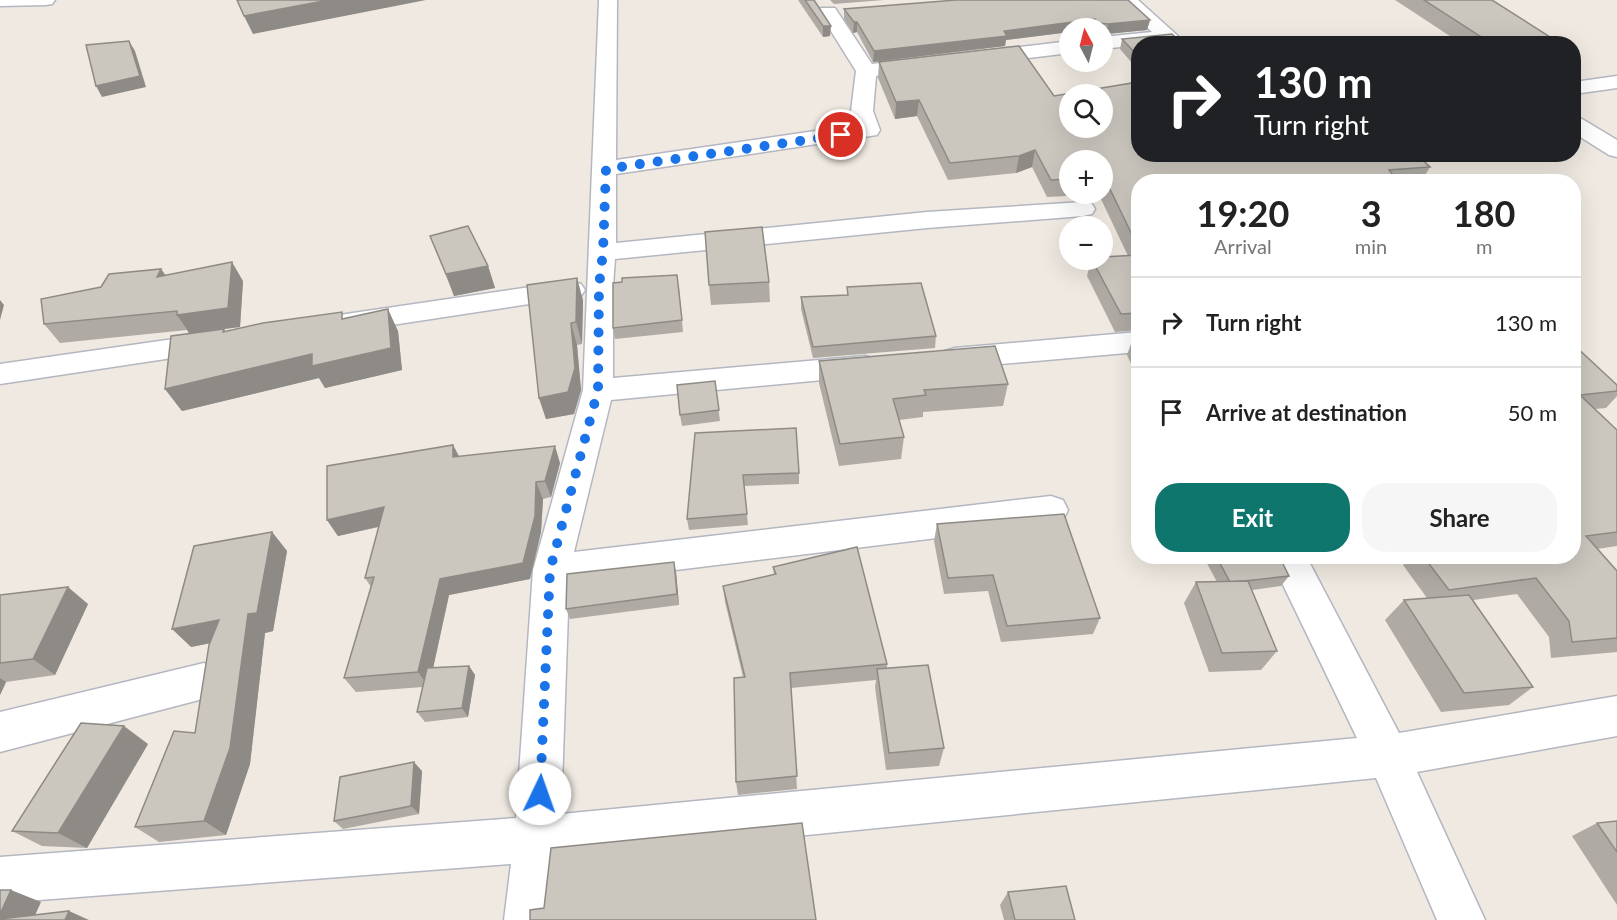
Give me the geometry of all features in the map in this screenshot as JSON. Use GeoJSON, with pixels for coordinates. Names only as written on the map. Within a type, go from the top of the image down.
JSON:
{"type":"FeatureCollection","features":[{"type":"Feature","properties":{"kind":"street"},"geometry":{"type":"LineString","coordinates":[[0,1],[46,0]]}},
{"type":"Feature","properties":{"kind":"street"},"geometry":{"type":"LineString","coordinates":[[528,920],[537,839],[550,570],[598,390],[606,169],[608,0]]}},
{"type":"Feature","properties":{"kind":"street"},"geometry":{"type":"LineString","coordinates":[[1127,0],[1168,36]]}},
{"type":"Feature","properties":{"kind":"street"},"geometry":{"type":"LineString","coordinates":[[606,169],[869,130],[862,111],[866,71],[824,6]]}},
{"type":"Feature","properties":{"kind":"street"},"geometry":{"type":"LineString","coordinates":[[824,6],[851,10]]}},
{"type":"Feature","properties":{"kind":"street"},"geometry":{"type":"LineString","coordinates":[[1113,42],[1131,40]]}},
{"type":"Feature","properties":{"kind":"street"},"geometry":{"type":"LineString","coordinates":[[957,60],[1059,48]]}},
{"type":"Feature","properties":{"kind":"street"},"geometry":{"type":"LineString","coordinates":[[866,71],[911,66]]}},
{"type":"Feature","properties":{"kind":"street"},"geometry":{"type":"LineString","coordinates":[[1581,87],[1617,82]]}},
{"type":"Feature","properties":{"kind":"street"},"geometry":{"type":"LineString","coordinates":[[1581,128],[1617,150]]}},
{"type":"Feature","properties":{"kind":"street"},"geometry":{"type":"LineString","coordinates":[[317,327],[601,269],[927,220],[1083,209]]}},
{"type":"Feature","properties":{"kind":"street"},"geometry":{"type":"LineString","coordinates":[[0,374],[247,338]]}},
{"type":"Feature","properties":{"kind":"street"},"geometry":{"type":"LineString","coordinates":[[927,361],[1131,343]]}},
{"type":"Feature","properties":{"kind":"street"},"geometry":{"type":"LineString","coordinates":[[598,390],[892,364]]}},
{"type":"Feature","properties":{"kind":"street"},"geometry":{"type":"LineString","coordinates":[[550,570],[1051,510]]}},
{"type":"Feature","properties":{"kind":"street"},"geometry":{"type":"LineString","coordinates":[[1291,564],[1388,756],[1461,920]]}},
{"type":"Feature","properties":{"kind":"street"},"geometry":{"type":"LineString","coordinates":[[0,732],[204,681]]}},
{"type":"Feature","properties":{"kind":"street"},"geometry":{"type":"LineString","coordinates":[[0,880],[537,839],[1388,756],[1617,716]]}},
{"type":"Feature","properties":{"kind":"building"},"geometry":{"type":"Polygon","coordinates":[[[237,0],[329,0],[244,16],[237,0]]]}},
{"type":"Feature","properties":{"kind":"building"},"geometry":{"type":"Polygon","coordinates":[[[805,0],[814,0],[831,26],[823,26],[805,0]]]}},
{"type":"Feature","properties":{"kind":"building"},"geometry":{"type":"Polygon","coordinates":[[[956,0],[1128,0],[1150,20],[1113,24],[1113,18],[1059,18],[1059,24],[1004,31],[1007,36],[874,51],[857,22],[854,22],[844,9],[956,0]]]}},
{"type":"Feature","properties":{"kind":"building"},"geometry":{"type":"Polygon","coordinates":[[[1424,0],[1492,0],[1548,36],[1480,36],[1424,0]]]}},
{"type":"Feature","properties":{"kind":"building"},"geometry":{"type":"Polygon","coordinates":[[[1131,38],[1131,49],[1122,39],[1131,38]]]}},
{"type":"Feature","properties":{"kind":"building"},"geometry":{"type":"Polygon","coordinates":[[[129,41],[140,76],[96,86],[86,45],[129,41]]]}},
{"type":"Feature","properties":{"kind":"building"},"geometry":{"type":"Polygon","coordinates":[[[1019,46],[1054,96],[1059,95],[1059,138],[1113,138],[1113,86],[1131,83],[1131,162],[1425,162],[1430,167],[1389,170],[1392,174],[1131,174],[1131,233],[1113,195],[1113,150],[1059,150],[1059,180],[1051,180],[1035,150],[1019,156],[950,163],[919,100],[896,102],[879,62],[1019,46]]]}},
{"type":"Feature","properties":{"kind":"building"},"geometry":{"type":"Polygon","coordinates":[[[468,226],[488,266],[446,274],[430,236],[468,226]]]}},
{"type":"Feature","properties":{"kind":"building"},"geometry":{"type":"Polygon","coordinates":[[[762,227],[769,282],[709,285],[705,232],[762,227]]]}},
{"type":"Feature","properties":{"kind":"building"},"geometry":{"type":"Polygon","coordinates":[[[1131,255],[1131,313],[1121,314],[1097,270],[1113,270],[1113,256],[1131,255]]]}},
{"type":"Feature","properties":{"kind":"building"},"geometry":{"type":"Polygon","coordinates":[[[232,262],[228,308],[177,315],[177,311],[44,324],[41,299],[101,287],[109,274],[161,269],[157,277],[232,262]]]}},
{"type":"Feature","properties":{"kind":"building"},"geometry":{"type":"Polygon","coordinates":[[[677,275],[682,320],[613,328],[613,283],[622,282],[622,278],[677,275]]]}},
{"type":"Feature","properties":{"kind":"building"},"geometry":{"type":"Polygon","coordinates":[[[577,278],[576,322],[571,323],[575,368],[568,392],[539,398],[527,285],[577,278]]]}},
{"type":"Feature","properties":{"kind":"building"},"geometry":{"type":"Polygon","coordinates":[[[921,283],[936,336],[813,347],[801,297],[848,295],[847,287],[921,283]]]}},
{"type":"Feature","properties":{"kind":"building"},"geometry":{"type":"Polygon","coordinates":[[[388,309],[391,348],[312,366],[312,354],[165,389],[171,336],[224,329],[223,332],[263,323],[342,312],[342,319],[388,309]]]}},
{"type":"Feature","properties":{"kind":"building"},"geometry":{"type":"Polygon","coordinates":[[[995,346],[1008,384],[924,390],[926,395],[893,399],[904,437],[840,444],[819,361],[995,346]]]}},
{"type":"Feature","properties":{"kind":"building"},"geometry":{"type":"Polygon","coordinates":[[[1581,352],[1617,385],[1617,391],[1581,395],[1581,352]]]}},
{"type":"Feature","properties":{"kind":"building"},"geometry":{"type":"Polygon","coordinates":[[[715,381],[719,410],[680,415],[677,385],[715,381]]]}},
{"type":"Feature","properties":{"kind":"building"},"geometry":{"type":"Polygon","coordinates":[[[1581,396],[1617,430],[1617,532],[1586,536],[1617,571],[1617,638],[1572,642],[1569,621],[1536,578],[1449,590],[1429,564],[1581,564],[1581,396]]]}},
{"type":"Feature","properties":{"kind":"building"},"geometry":{"type":"Polygon","coordinates":[[[796,428],[799,473],[743,475],[747,514],[687,519],[695,433],[796,428]]]}},
{"type":"Feature","properties":{"kind":"building"},"geometry":{"type":"Polygon","coordinates":[[[453,445],[453,457],[555,446],[545,481],[536,482],[535,516],[523,563],[440,579],[418,672],[344,678],[374,577],[365,578],[384,507],[327,520],[327,466],[453,445]]]}},
{"type":"Feature","properties":{"kind":"building"},"geometry":{"type":"Polygon","coordinates":[[[1064,514],[1100,618],[1007,626],[993,575],[948,578],[937,524],[1064,514]]]}},
{"type":"Feature","properties":{"kind":"building"},"geometry":{"type":"Polygon","coordinates":[[[272,532],[257,613],[248,614],[230,748],[204,821],[135,827],[174,731],[195,733],[209,645],[219,620],[172,629],[194,546],[272,532]]]}},
{"type":"Feature","properties":{"kind":"building"},"geometry":{"type":"Polygon","coordinates":[[[857,547],[887,664],[790,673],[797,776],[736,782],[734,678],[745,677],[723,586],[776,574],[773,567],[857,547]]]}},
{"type":"Feature","properties":{"kind":"building"},"geometry":{"type":"Polygon","coordinates":[[[674,562],[677,594],[566,609],[567,574],[674,562]]]}},
{"type":"Feature","properties":{"kind":"building"},"geometry":{"type":"Polygon","coordinates":[[[1220,564],[1283,564],[1289,576],[1230,582],[1220,564]]]}},
{"type":"Feature","properties":{"kind":"building"},"geometry":{"type":"Polygon","coordinates":[[[1248,581],[1277,651],[1222,653],[1196,582],[1248,581]]]}},
{"type":"Feature","properties":{"kind":"building"},"geometry":{"type":"Polygon","coordinates":[[[68,587],[33,659],[0,663],[0,595],[68,587]]]}},
{"type":"Feature","properties":{"kind":"building"},"geometry":{"type":"Polygon","coordinates":[[[1469,595],[1533,687],[1464,693],[1404,600],[1469,595]]]}},
{"type":"Feature","properties":{"kind":"building"},"geometry":{"type":"Polygon","coordinates":[[[928,665],[944,748],[889,753],[877,669],[928,665]]]}},
{"type":"Feature","properties":{"kind":"building"},"geometry":{"type":"Polygon","coordinates":[[[469,666],[462,708],[417,712],[427,668],[469,666]]]}},
{"type":"Feature","properties":{"kind":"building"},"geometry":{"type":"Polygon","coordinates":[[[81,723],[124,726],[58,833],[12,831],[81,723]]]}},
{"type":"Feature","properties":{"kind":"building"},"geometry":{"type":"Polygon","coordinates":[[[414,762],[411,806],[334,821],[340,777],[414,762]]]}},
{"type":"Feature","properties":{"kind":"building"},"geometry":{"type":"Polygon","coordinates":[[[1617,821],[1617,852],[1597,823],[1617,821]]]}},
{"type":"Feature","properties":{"kind":"building"},"geometry":{"type":"Polygon","coordinates":[[[802,823],[816,920],[530,920],[530,910],[544,908],[551,848],[802,823]]]}},
{"type":"Feature","properties":{"kind":"building"},"geometry":{"type":"Polygon","coordinates":[[[1066,886],[1075,920],[1015,920],[1008,892],[1066,886]]]}},
{"type":"Feature","properties":{"kind":"building"},"geometry":{"type":"Polygon","coordinates":[[[0,890],[11,890],[0,914],[0,890]]]}},
{"type":"Feature","properties":{"kind":"building"},"geometry":{"type":"Polygon","coordinates":[[[69,911],[65,920],[0,920],[0,919],[69,911]]]}},
{"type":"Feature","properties":{"kind":"route"},"geometry":{"type":"LineString","coordinates":[[540,794],[550,570],[598,390],[599,286],[603,252],[606,169],[841,135]]}}]}
